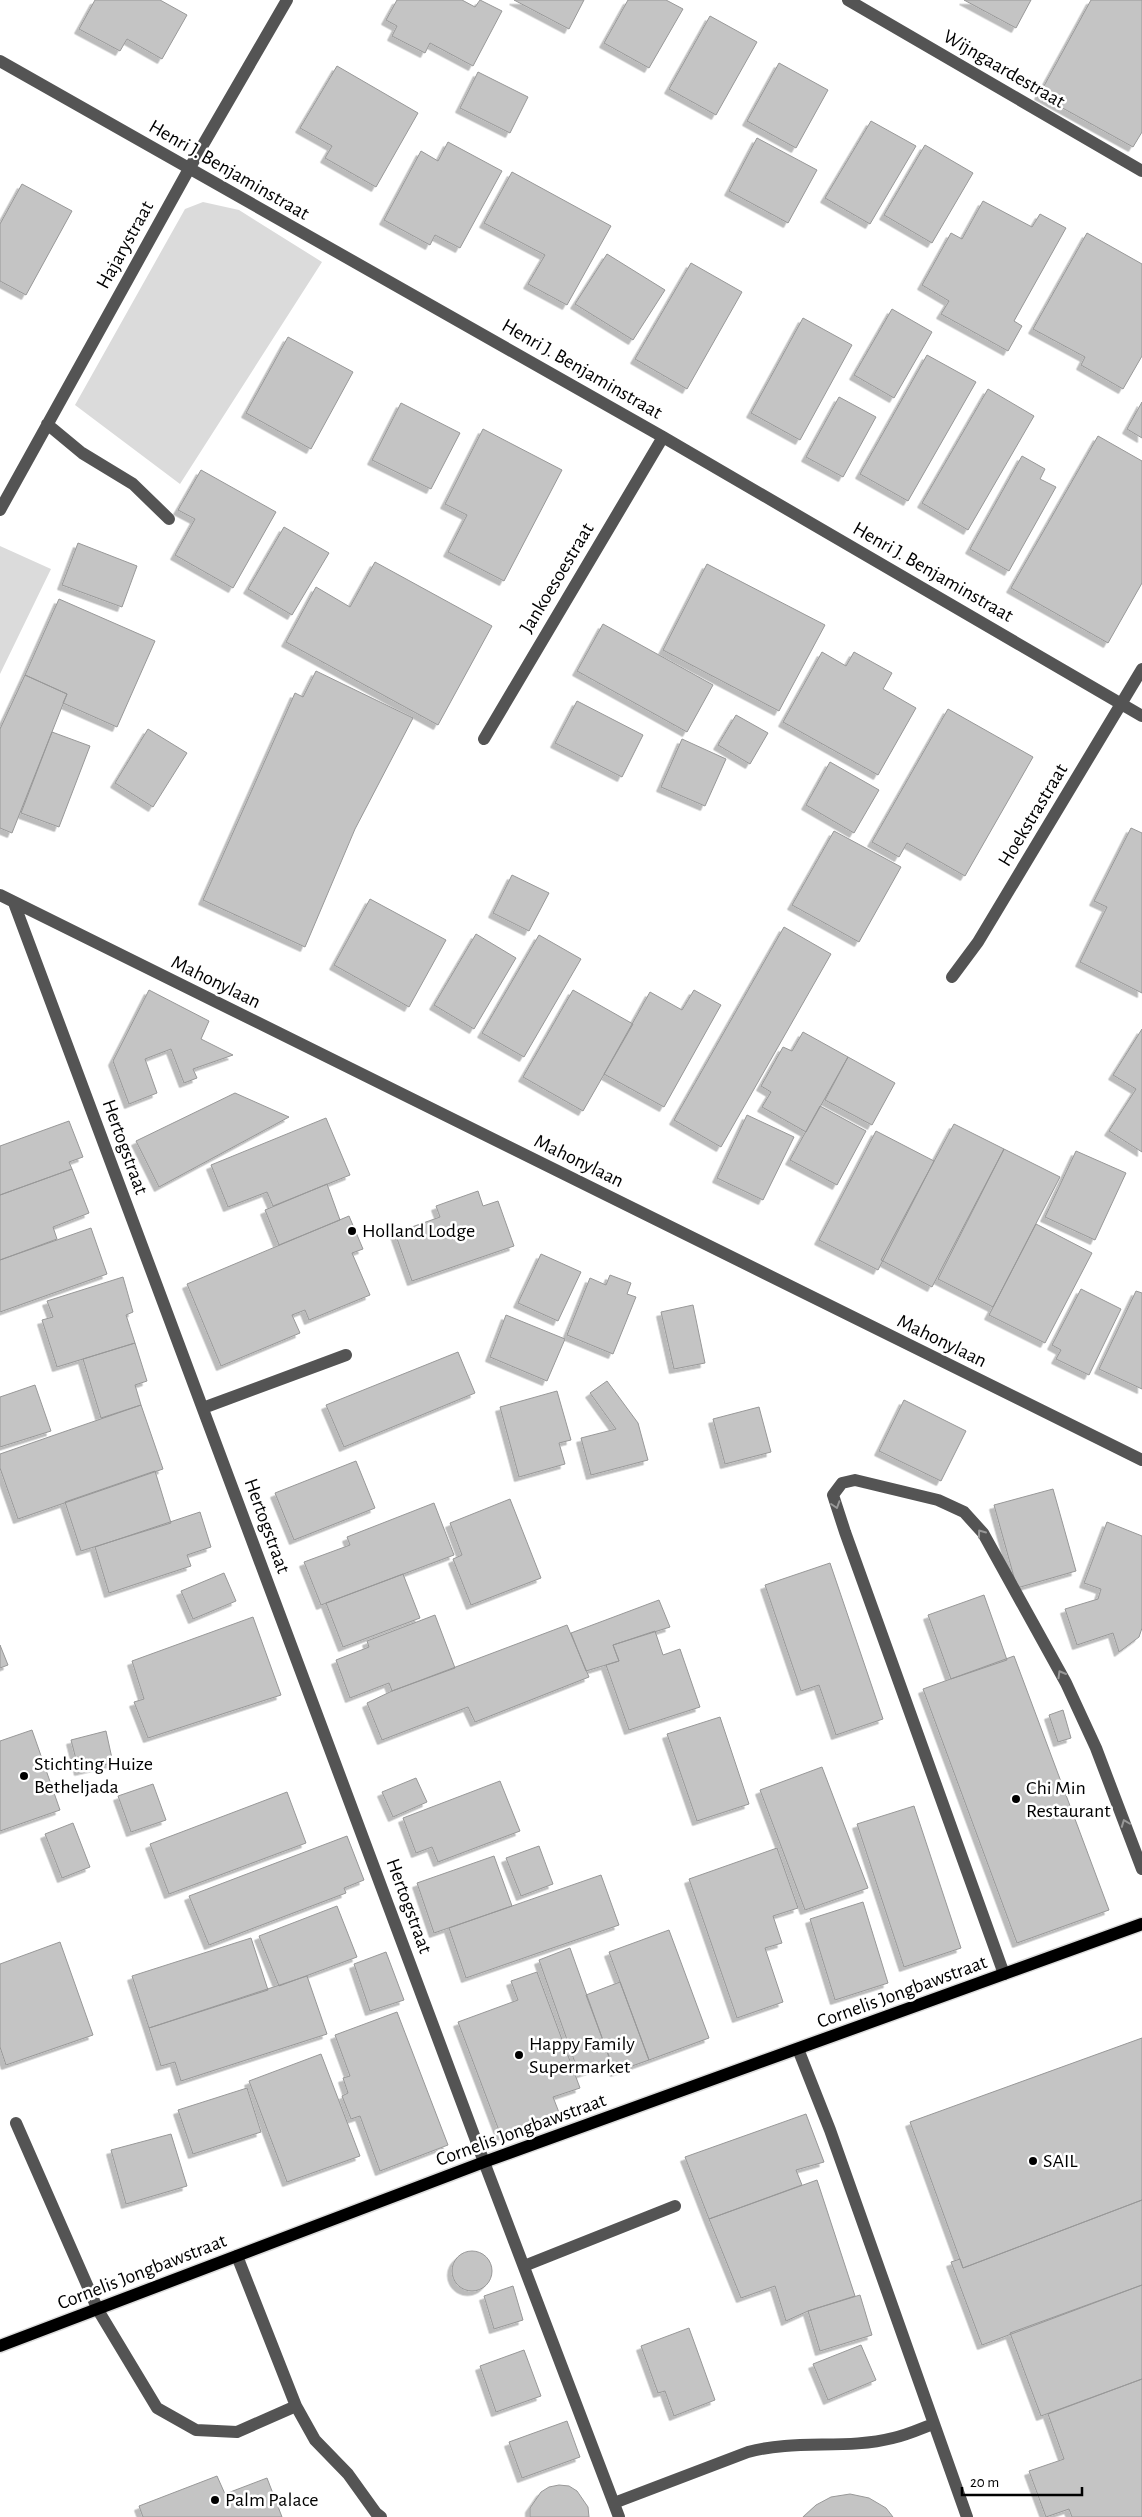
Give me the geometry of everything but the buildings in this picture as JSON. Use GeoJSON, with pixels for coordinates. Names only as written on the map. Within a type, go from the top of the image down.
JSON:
{"type":"FeatureCollection","features":[{"type":"Feature","properties":{"kind":"main road","name":"Cornelis Jongbawstraat"},"geometry":{"type":"LineString","coordinates":[[0,2346],[484,2162],[1142,1924]]}},
{"type":"Feature","properties":{"kind":"street","name":"Hajarystraat"},"geometry":{"type":"LineString","coordinates":[[0,510],[189,169],[286,0]]}},
{"type":"Feature","properties":{"kind":"street","name":"Wijngaardestraat"},"geometry":{"type":"LineString","coordinates":[[848,0],[1142,171]]}},
{"type":"Feature","properties":{"kind":"street","name":"Henri J. Benjaminstraat"},"geometry":{"type":"LineString","coordinates":[[0,61],[663,437],[1142,716]]}},
{"type":"Feature","properties":{"kind":"street"},"geometry":{"type":"LineString","coordinates":[[47,424],[82,453],[133,484],[169,519]]}},
{"type":"Feature","properties":{"kind":"street","name":"Jankoesoestraat"},"geometry":{"type":"LineString","coordinates":[[484,739],[663,437]]}},
{"type":"Feature","properties":{"kind":"street","name":"Hoekstrastraat"},"geometry":{"type":"LineString","coordinates":[[952,977],[978,942],[1142,669]]}},
{"type":"Feature","properties":{"kind":"street","name":"Mahonylaan"},"geometry":{"type":"LineString","coordinates":[[0,896],[1142,1460]]}},
{"type":"Feature","properties":{"kind":"street","name":"Hertogstraat"},"geometry":{"type":"LineString","coordinates":[[14,903],[484,2162],[619,2517]]}},
{"type":"Feature","properties":{"kind":"street"},"geometry":{"type":"LineString","coordinates":[[203,1408],[346,1354]]}},
{"type":"Feature","properties":{"kind":"street"},"geometry":{"type":"LineString","coordinates":[[1004,1974],[845,1532],[833,1494],[842,1483],[855,1480],[938,1500],[964,1512],[983,1533],[1066,1683],[1096,1748],[1142,1869]]}},
{"type":"Feature","properties":{"kind":"street"},"geometry":{"type":"LineString","coordinates":[[798,2049],[830,2130],[967,2517]]}},
{"type":"Feature","properties":{"kind":"street"},"geometry":{"type":"LineString","coordinates":[[16,2123],[98,2310],[157,2408],[196,2430],[237,2432],[296,2406]]}},
{"type":"Feature","properties":{"kind":"street"},"geometry":{"type":"LineString","coordinates":[[524,2266],[675,2206]]}},
{"type":"Feature","properties":{"kind":"street"},"geometry":{"type":"LineString","coordinates":[[237,2256],[296,2406],[315,2440],[348,2474],[376,2513],[381,2517]]}},
{"type":"Feature","properties":{"kind":"street"},"geometry":{"type":"LineString","coordinates":[[614,2503],[748,2452],[771,2446],[866,2442],[894,2438],[933,2424]]}},
{"type":"Feature","properties":{"kind":"shaded area"},"geometry":{"type":"Polygon","coordinates":[[[203,202],[239,210],[322,262],[180,484],[75,405],[185,209],[203,202]]]}},
{"type":"Feature","properties":{"kind":"shaded area"},"geometry":{"type":"Polygon","coordinates":[[[0,546],[51,569],[0,674],[0,546]]]}},
{"type":"Feature","properties":{"kind":"place","name":"Holland Lodge"},"geometry":{"type":"Point","coordinates":[352,1231]}},
{"type":"Feature","properties":{"kind":"place","name":"Stichting Huize Betheljada"},"geometry":{"type":"Point","coordinates":[24,1776]}},
{"type":"Feature","properties":{"kind":"place","name":"Chi Min Restaurant"},"geometry":{"type":"Point","coordinates":[1016,1799]}},
{"type":"Feature","properties":{"kind":"place","name":"Happy Family Supermarket"},"geometry":{"type":"Point","coordinates":[519,2055]}},
{"type":"Feature","properties":{"kind":"place","name":"SAIL"},"geometry":{"type":"Point","coordinates":[1033,2161]}},
{"type":"Feature","properties":{"kind":"place","name":"Palm Palace"},"geometry":{"type":"Point","coordinates":[215,2500]}}]}
